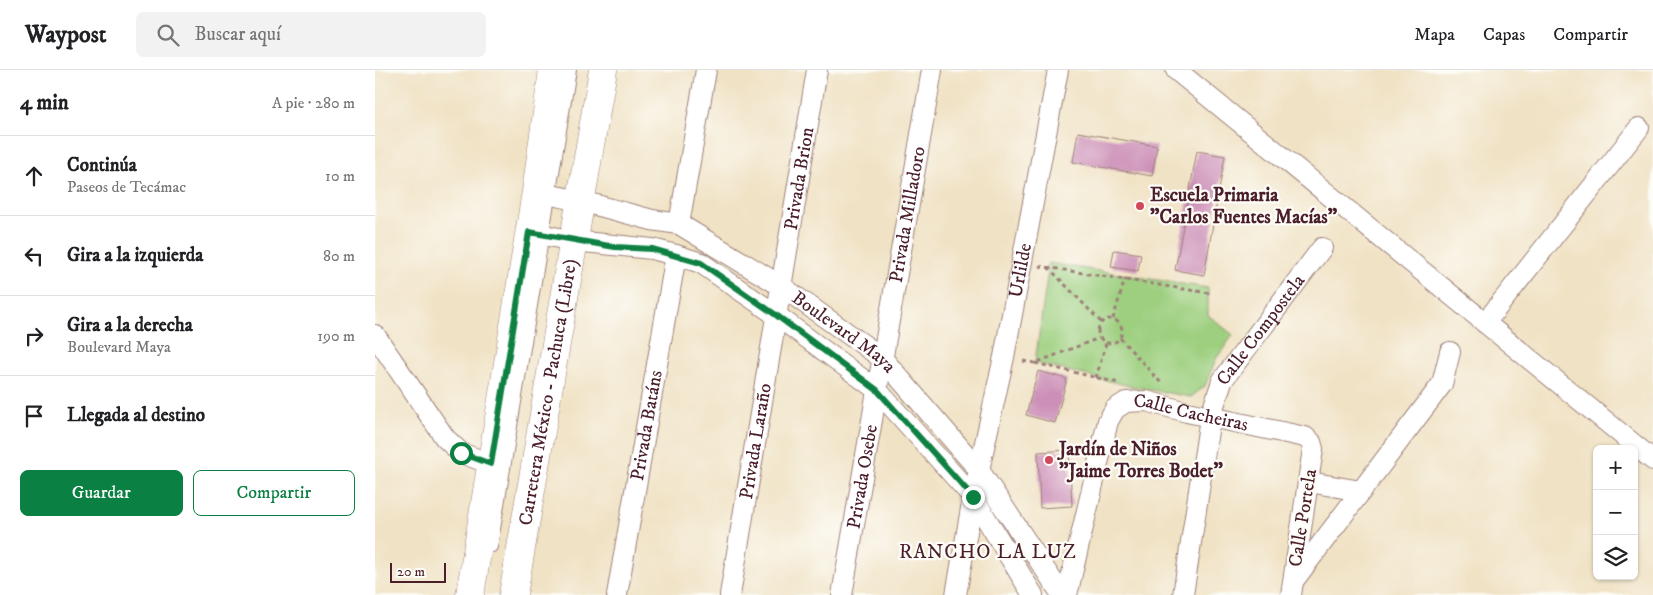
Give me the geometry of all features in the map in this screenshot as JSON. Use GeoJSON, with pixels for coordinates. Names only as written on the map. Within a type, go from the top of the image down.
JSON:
{"type":"FeatureCollection","features":[{"type":"Feature","properties":{"kind":"main road","name":"Carretera México - Pachuca (Libre)"},"geometry":{"type":"LineString","coordinates":[[470,595],[491,464],[552,237],[559,197],[553,70]]}},
{"type":"Feature","properties":{"kind":"main road","name":"Carretera México - Pachuca (Libre)"},"geometry":{"type":"LineString","coordinates":[[513,595],[552,237],[559,197],[603,70]]}},
{"type":"Feature","properties":{"kind":"street"},"geometry":{"type":"LineString","coordinates":[[679,224],[706,70]]}},
{"type":"Feature","properties":{"kind":"street","name":"Privada Brion"},"geometry":{"type":"LineString","coordinates":[[781,286],[817,70]]}},
{"type":"Feature","properties":{"kind":"street","name":"Privada Milladoro"},"geometry":{"type":"LineString","coordinates":[[882,358],[932,70]]}},
{"type":"Feature","properties":{"kind":"street","name":"Urlilde"},"geometry":{"type":"LineString","coordinates":[[956,595],[973,497],[1004,356],[1058,70]]}},
{"type":"Feature","properties":{"kind":"street"},"geometry":{"type":"LineString","coordinates":[[1176,70],[1653,460]]}},
{"type":"Feature","properties":{"kind":"street"},"geometry":{"type":"LineString","coordinates":[[1485,323],[1639,128]]}},
{"type":"Feature","properties":{"kind":"street","name":"Boulevard Maya"},"geometry":{"type":"LineString","coordinates":[[559,197],[651,220],[679,224],[781,286],[882,358],[979,470],[1062,595]]}},
{"type":"Feature","properties":{"kind":"street","name":"Boulevard Maya"},"geometry":{"type":"LineString","coordinates":[[552,237],[652,249],[701,263],[776,315],[877,390],[973,497],[1033,595]]}},
{"type":"Feature","properties":{"kind":"street","name":"Calle Compostela"},"geometry":{"type":"LineString","coordinates":[[1183,595],[1210,418],[1222,381],[1322,248]]}},
{"type":"Feature","properties":{"kind":"street","name":"Privada Batáns"},"geometry":{"type":"LineString","coordinates":[[617,595],[676,255]]}},
{"type":"Feature","properties":{"kind":"street","name":"Privada Laraño"},"geometry":{"type":"LineString","coordinates":[[730,595],[781,286]]}},
{"type":"Feature","properties":{"kind":"street"},"geometry":{"type":"LineString","coordinates":[[375,335],[445,438],[461,453],[491,464]]}},
{"type":"Feature","properties":{"kind":"street"},"geometry":{"type":"LineString","coordinates":[[1292,588],[1361,491],[1442,384],[1450,352]]}},
{"type":"Feature","properties":{"kind":"street","name":"Privada Osebe"},"geometry":{"type":"LineString","coordinates":[[842,595],[882,358]]}},
{"type":"Feature","properties":{"kind":"street","name":"Calle Cacheiras"},"geometry":{"type":"LineString","coordinates":[[1067,595],[1108,422],[1115,408],[1126,402],[1146,401],[1210,418],[1305,437],[1311,442]]}},
{"type":"Feature","properties":{"kind":"street","name":"Calle Portela"},"geometry":{"type":"LineString","coordinates":[[1292,588],[1309,482],[1313,449],[1311,442]]}},
{"type":"Feature","properties":{"kind":"street"},"geometry":{"type":"LineString","coordinates":[[1309,482],[1361,491]]}},
{"type":"Feature","properties":{"kind":"lane"},"geometry":{"type":"LineString","coordinates":[[559,197],[571,70]]}},
{"type":"Feature","properties":{"kind":"lane"},"geometry":{"type":"LineString","coordinates":[[559,197],[578,148]]}},
{"type":"Feature","properties":{"kind":"lane"},"geometry":{"type":"LineString","coordinates":[[490,556],[552,237]]}},
{"type":"Feature","properties":{"kind":"lane"},"geometry":{"type":"LineString","coordinates":[[502,595],[552,237]]}},
{"type":"Feature","properties":{"kind":"path"},"geometry":{"type":"LineString","coordinates":[[1021,263],[1209,293]]}},
{"type":"Feature","properties":{"kind":"path"},"geometry":{"type":"LineString","coordinates":[[1047,267],[1101,322]]}},
{"type":"Feature","properties":{"kind":"path"},"geometry":{"type":"LineString","coordinates":[[1113,319],[1125,279]]}},
{"type":"Feature","properties":{"kind":"path"},"geometry":{"type":"LineString","coordinates":[[1113,319],[1121,327],[1120,338],[1114,343],[1106,343],[1099,338],[1097,330],[1101,322],[1113,319]]}},
{"type":"Feature","properties":{"kind":"path"},"geometry":{"type":"LineString","coordinates":[[1035,363],[1099,338]]}},
{"type":"Feature","properties":{"kind":"path"},"geometry":{"type":"LineString","coordinates":[[1120,338],[1187,412]]}},
{"type":"Feature","properties":{"kind":"path"},"geometry":{"type":"LineString","coordinates":[[1096,378],[1106,343]]}},
{"type":"Feature","properties":{"kind":"path"},"geometry":{"type":"LineString","coordinates":[[1004,356],[1134,387],[1146,401]]}},
{"type":"Feature","properties":{"kind":"green space"},"geometry":{"type":"Polygon","coordinates":[[[1049,263],[1208,288],[1208,315],[1233,335],[1216,359],[1205,386],[1191,397],[1134,387],[1035,363],[1049,263]]]}},
{"type":"Feature","properties":{"kind":"building"},"geometry":{"type":"Polygon","coordinates":[[[1078,132],[1157,146],[1152,176],[1073,162],[1078,132]]]}},
{"type":"Feature","properties":{"kind":"building"},"geometry":{"type":"Polygon","coordinates":[[[1197,151],[1225,156],[1204,275],[1175,270],[1197,151]]]}},
{"type":"Feature","properties":{"kind":"building"},"geometry":{"type":"Polygon","coordinates":[[[1114,250],[1141,254],[1138,271],[1111,267],[1114,250]]]}},
{"type":"Feature","properties":{"kind":"building"},"geometry":{"type":"Polygon","coordinates":[[[1038,371],[1067,379],[1055,423],[1026,415],[1038,371]]]}},
{"type":"Feature","properties":{"kind":"building"},"geometry":{"type":"Polygon","coordinates":[[[1069,450],[1072,506],[1040,508],[1038,452],[1069,450]]]}},
{"type":"Feature","properties":{"kind":"place","name":"Escuela Primaria \"Carlos Fuentes Macías\""},"geometry":{"type":"Point","coordinates":[1140,206]}},
{"type":"Feature","properties":{"kind":"place","name":"Jardín de Niños \"Jaime Torres Bodet\""},"geometry":{"type":"Point","coordinates":[1049,460]}},
{"type":"Feature","properties":{"kind":"district","name":"RANCHO LA LUZ"},"geometry":{"type":"Point","coordinates":[988,552]}},
{"type":"Feature","properties":{"kind":"route"},"geometry":{"type":"LineString","coordinates":[[461,453],[491,464],[529,232],[615,247],[652,249],[701,263],[776,315],[877,390],[973,497]]}}]}
